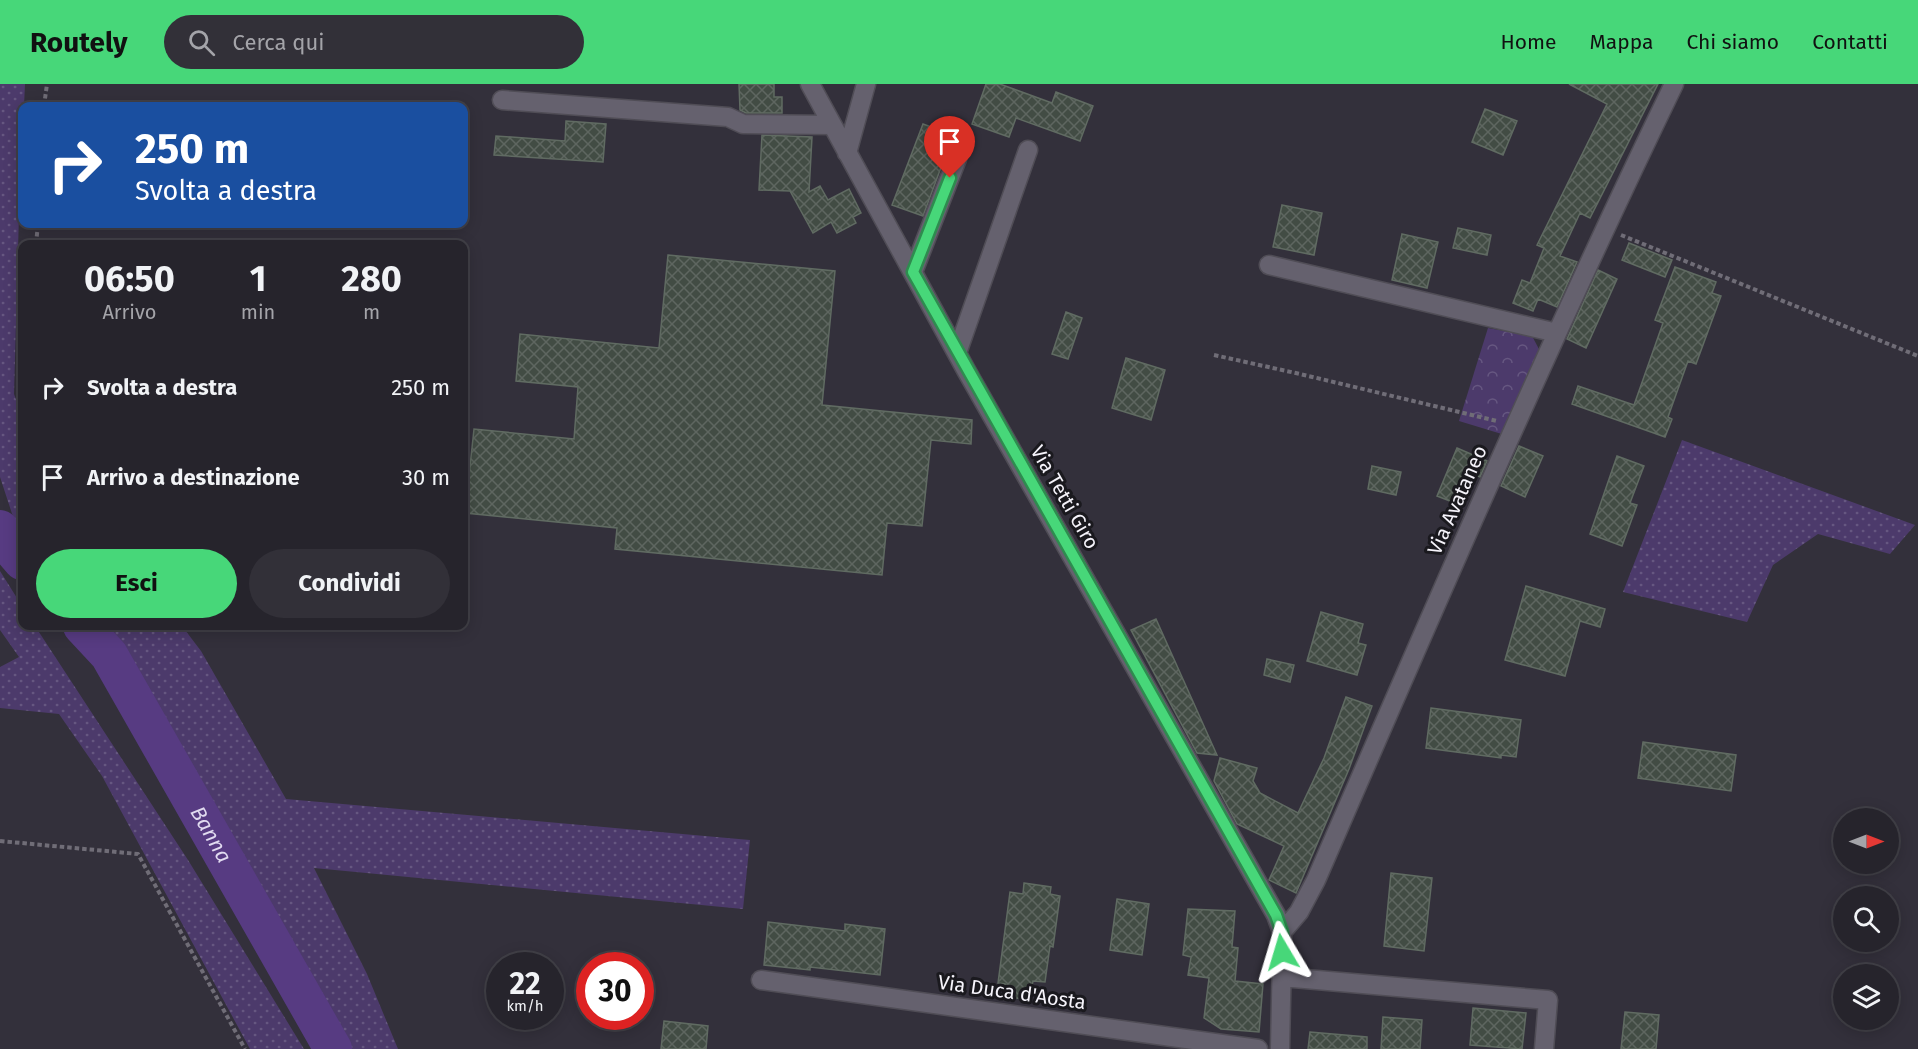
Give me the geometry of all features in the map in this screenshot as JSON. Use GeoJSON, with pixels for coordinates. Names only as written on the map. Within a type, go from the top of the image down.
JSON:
{"type":"FeatureCollection","features":[{"type":"Feature","properties":{"kind":"street","name":"Via Tetti Giro"},"geometry":{"type":"LineString","coordinates":[[810,84],[957,352],[1276,915],[1282,932]]}},
{"type":"Feature","properties":{"kind":"street"},"geometry":{"type":"LineString","coordinates":[[848,153],[866,84]]}},
{"type":"Feature","properties":{"kind":"street","name":"Via Avataneo"},"geometry":{"type":"LineString","coordinates":[[1282,932],[1299,912],[1316,880],[1604,228],[1674,84]]}},
{"type":"Feature","properties":{"kind":"street"},"geometry":{"type":"LineString","coordinates":[[502,100],[728,117],[743,124],[831,125]]}},
{"type":"Feature","properties":{"kind":"street"},"geometry":{"type":"LineString","coordinates":[[957,352],[1028,150]]}},
{"type":"Feature","properties":{"kind":"street"},"geometry":{"type":"LineString","coordinates":[[913,272],[957,159]]}},
{"type":"Feature","properties":{"kind":"street"},"geometry":{"type":"LineString","coordinates":[[1269,265],[1557,333]]}},
{"type":"Feature","properties":{"kind":"street"},"geometry":{"type":"LineString","coordinates":[[1280,1049],[1282,932]]}},
{"type":"Feature","properties":{"kind":"street"},"geometry":{"type":"LineString","coordinates":[[1282,977],[1548,1000],[1545,1049]]}},
{"type":"Feature","properties":{"kind":"street","name":"Via Duca d'Aosta"},"geometry":{"type":"LineString","coordinates":[[761,980],[1258,1049]]}},
{"type":"Feature","properties":{"kind":"path"},"geometry":{"type":"LineString","coordinates":[[45,102],[47,84]]}},
{"type":"Feature","properties":{"kind":"path"},"geometry":{"type":"LineString","coordinates":[[1604,228],[1918,356]]}},
{"type":"Feature","properties":{"kind":"path"},"geometry":{"type":"LineString","coordinates":[[1214,356],[1515,426]]}},
{"type":"Feature","properties":{"kind":"path"},"geometry":{"type":"LineString","coordinates":[[0,840],[138,854],[245,1049]]}},
{"type":"Feature","properties":{"kind":"green space"},"geometry":{"type":"Polygon","coordinates":[[[0,84],[25,84],[24,102],[18,102],[19,228],[14,394],[18,405],[18,532],[0,477],[0,84]]]}},
{"type":"Feature","properties":{"kind":"green space"},"geometry":{"type":"Polygon","coordinates":[[[1488,328],[1532,336],[1540,351],[1505,435],[1459,421],[1488,328]]]}},
{"type":"Feature","properties":{"kind":"green space"},"geometry":{"type":"Polygon","coordinates":[[[1682,440],[1915,525],[1890,554],[1818,534],[1773,565],[1747,622],[1623,592],[1682,440]]]}},
{"type":"Feature","properties":{"kind":"green space"},"geometry":{"type":"Polygon","coordinates":[[[0,571],[18,600],[18,630],[38,630],[188,860],[304,1049],[250,1049],[102,776],[59,714],[0,708],[0,667],[19,657],[0,630],[0,571]]]}},
{"type":"Feature","properties":{"kind":"green space"},"geometry":{"type":"Polygon","coordinates":[[[97,630],[185,630],[201,651],[286,799],[750,840],[743,909],[314,868],[367,974],[398,1049],[345,1049],[244,882],[108,643],[97,630]]]}},
{"type":"Feature","properties":{"kind":"building"},"geometry":{"type":"Polygon","coordinates":[[[739,84],[774,84],[774,97],[782,97],[782,113],[746,113],[740,110],[739,84]]]}},
{"type":"Feature","properties":{"kind":"building"},"geometry":{"type":"Polygon","coordinates":[[[986,84],[1000,84],[1052,103],[1056,92],[1093,106],[1080,141],[1016,118],[1009,137],[972,124],[986,84]]]}},
{"type":"Feature","properties":{"kind":"building"},"geometry":{"type":"Polygon","coordinates":[[[1569,84],[1658,84],[1590,218],[1580,213],[1560,256],[1577,262],[1557,307],[1538,299],[1533,311],[1513,303],[1522,280],[1530,283],[1544,248],[1537,245],[1607,104],[1569,84]]]}},
{"type":"Feature","properties":{"kind":"building"},"geometry":{"type":"Polygon","coordinates":[[[1485,109],[1517,121],[1503,155],[1472,142],[1485,109]]]}},
{"type":"Feature","properties":{"kind":"building"},"geometry":{"type":"Polygon","coordinates":[[[566,121],[606,124],[603,162],[494,155],[496,136],[565,141],[566,121]]]}},
{"type":"Feature","properties":{"kind":"building"},"geometry":{"type":"Polygon","coordinates":[[[923,124],[953,135],[923,216],[892,205],[923,124]]]}},
{"type":"Feature","properties":{"kind":"building"},"geometry":{"type":"Polygon","coordinates":[[[762,135],[812,137],[809,192],[820,186],[828,200],[849,189],[861,213],[853,217],[856,223],[837,233],[831,222],[813,233],[790,191],[759,190],[762,135]]]}},
{"type":"Feature","properties":{"kind":"building"},"geometry":{"type":"Polygon","coordinates":[[[1282,205],[1322,213],[1314,255],[1273,247],[1282,205]]]}},
{"type":"Feature","properties":{"kind":"building"},"geometry":{"type":"Polygon","coordinates":[[[1458,228],[1491,235],[1487,255],[1453,248],[1458,228]]]}},
{"type":"Feature","properties":{"kind":"building"},"geometry":{"type":"Polygon","coordinates":[[[1402,234],[1438,242],[1427,288],[1392,280],[1402,234]]]}},
{"type":"Feature","properties":{"kind":"building"},"geometry":{"type":"Polygon","coordinates":[[[1629,243],[1672,260],[1665,277],[1622,260],[1629,243]]]}},
{"type":"Feature","properties":{"kind":"building"},"geometry":{"type":"Polygon","coordinates":[[[668,255],[835,271],[822,405],[972,420],[971,444],[931,440],[922,526],[887,523],[882,575],[615,549],[617,528],[468,513],[468,485],[474,429],[574,439],[578,387],[516,381],[520,334],[659,348],[668,255]]]}},
{"type":"Feature","properties":{"kind":"building"},"geometry":{"type":"Polygon","coordinates":[[[1675,267],[1716,282],[1712,293],[1721,296],[1696,364],[1688,361],[1668,417],[1672,419],[1665,437],[1572,404],[1578,386],[1634,405],[1663,323],[1655,320],[1675,267]]]}},
{"type":"Feature","properties":{"kind":"building"},"geometry":{"type":"Polygon","coordinates":[[[1598,270],[1617,279],[1586,348],[1567,339],[1598,270]]]}},
{"type":"Feature","properties":{"kind":"building"},"geometry":{"type":"Polygon","coordinates":[[[1066,312],[1082,318],[1068,359],[1052,354],[1066,312]]]}},
{"type":"Feature","properties":{"kind":"building"},"geometry":{"type":"Polygon","coordinates":[[[1126,358],[1165,370],[1151,420],[1112,408],[1126,358]]]}},
{"type":"Feature","properties":{"kind":"building"},"geometry":{"type":"Polygon","coordinates":[[[1519,446],[1543,456],[1525,497],[1501,486],[1519,446]]]}},
{"type":"Feature","properties":{"kind":"building"},"geometry":{"type":"Polygon","coordinates":[[[1457,448],[1487,461],[1480,477],[1476,475],[1463,506],[1437,496],[1457,448]]]}},
{"type":"Feature","properties":{"kind":"building"},"geometry":{"type":"Polygon","coordinates":[[[1617,456],[1644,466],[1630,503],[1637,505],[1622,546],[1590,534],[1617,456]]]}},
{"type":"Feature","properties":{"kind":"building"},"geometry":{"type":"Polygon","coordinates":[[[1372,466],[1401,472],[1396,495],[1368,489],[1372,466]]]}},
{"type":"Feature","properties":{"kind":"building"},"geometry":{"type":"Polygon","coordinates":[[[1526,586],[1605,609],[1600,627],[1580,621],[1565,676],[1505,660],[1526,586]]]}},
{"type":"Feature","properties":{"kind":"building"},"geometry":{"type":"Polygon","coordinates":[[[1321,612],[1363,624],[1358,643],[1366,645],[1357,675],[1307,661],[1321,612]]]}},
{"type":"Feature","properties":{"kind":"building"},"geometry":{"type":"Polygon","coordinates":[[[1156,619],[1217,755],[1197,753],[1131,630],[1156,619]]]}},
{"type":"Feature","properties":{"kind":"building"},"geometry":{"type":"Polygon","coordinates":[[[1267,659],[1294,665],[1290,682],[1264,675],[1267,659]]]}},
{"type":"Feature","properties":{"kind":"building"},"geometry":{"type":"Polygon","coordinates":[[[1346,697],[1372,706],[1349,769],[1296,893],[1269,880],[1284,846],[1237,824],[1214,781],[1220,758],[1257,768],[1253,781],[1260,793],[1298,813],[1324,758],[1346,697]]]}},
{"type":"Feature","properties":{"kind":"building"},"geometry":{"type":"Polygon","coordinates":[[[1431,708],[1521,720],[1516,757],[1501,755],[1501,758],[1426,748],[1431,708]]]}},
{"type":"Feature","properties":{"kind":"building"},"geometry":{"type":"Polygon","coordinates":[[[1643,742],[1736,755],[1731,791],[1638,778],[1643,742]]]}},
{"type":"Feature","properties":{"kind":"building"},"geometry":{"type":"Polygon","coordinates":[[[1391,873],[1432,878],[1424,951],[1384,946],[1391,873]]]}},
{"type":"Feature","properties":{"kind":"building"},"geometry":{"type":"Polygon","coordinates":[[[1024,883],[1051,887],[1050,894],[1060,896],[1053,947],[1050,946],[1045,982],[1033,981],[1029,1000],[1003,996],[1005,984],[998,983],[1010,892],[1023,894],[1024,883]]]}},
{"type":"Feature","properties":{"kind":"building"},"geometry":{"type":"Polygon","coordinates":[[[1117,899],[1149,904],[1142,955],[1110,950],[1117,899]]]}},
{"type":"Feature","properties":{"kind":"building"},"geometry":{"type":"Polygon","coordinates":[[[1188,909],[1235,911],[1232,947],[1238,948],[1235,981],[1263,984],[1259,1032],[1221,1029],[1204,1018],[1209,978],[1188,975],[1191,957],[1183,955],[1188,909]]]}},
{"type":"Feature","properties":{"kind":"building"},"geometry":{"type":"Polygon","coordinates":[[[768,922],[845,931],[845,924],[885,929],[880,975],[810,967],[810,970],[764,965],[768,922]]]}},
{"type":"Feature","properties":{"kind":"building"},"geometry":{"type":"Polygon","coordinates":[[[1473,1008],[1526,1013],[1522,1049],[1470,1045],[1473,1008]]]}},
{"type":"Feature","properties":{"kind":"building"},"geometry":{"type":"Polygon","coordinates":[[[1625,1012],[1659,1015],[1656,1049],[1621,1049],[1625,1012]]]}},
{"type":"Feature","properties":{"kind":"building"},"geometry":{"type":"Polygon","coordinates":[[[1383,1017],[1422,1020],[1420,1049],[1381,1049],[1383,1017]]]}},
{"type":"Feature","properties":{"kind":"building"},"geometry":{"type":"Polygon","coordinates":[[[664,1021],[708,1026],[706,1049],[661,1049],[664,1021]]]}},
{"type":"Feature","properties":{"kind":"building"},"geometry":{"type":"Polygon","coordinates":[[[1310,1032],[1367,1037],[1367,1049],[1308,1049],[1310,1032]]]}},
{"type":"Feature","properties":{"kind":"waterway","name":"Banna"},"geometry":{"type":"LineString","coordinates":[[0,529],[18,556]]}},
{"type":"Feature","properties":{"kind":"waterway","name":"Banna"},"geometry":{"type":"LineString","coordinates":[[86,630],[109,655],[333,1049]]}},
{"type":"Feature","properties":{"kind":"route"},"geometry":{"type":"LineString","coordinates":[[950,178],[913,272],[1276,915],[1282,932],[1282,952]]}}]}
